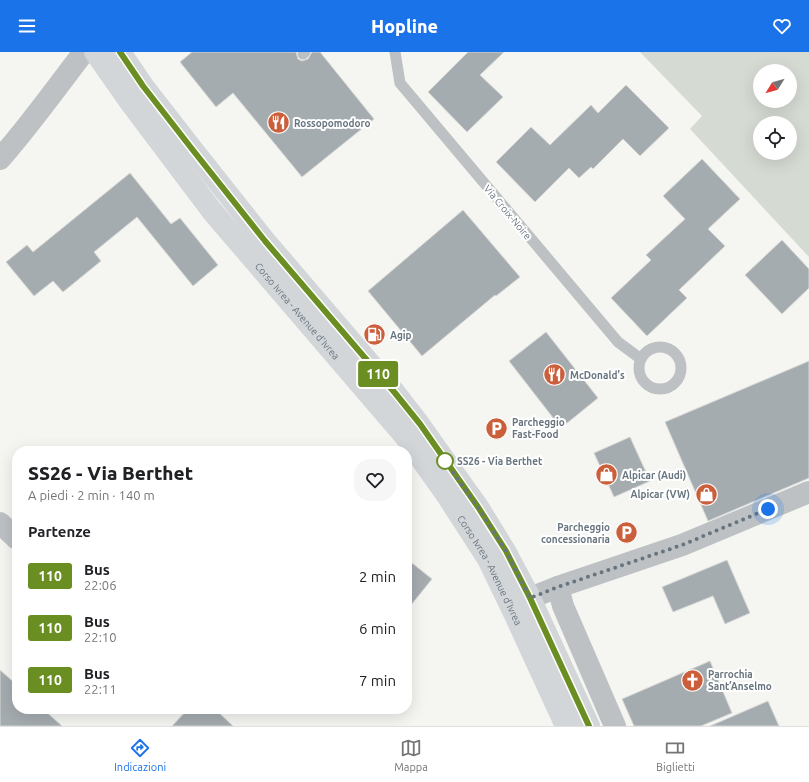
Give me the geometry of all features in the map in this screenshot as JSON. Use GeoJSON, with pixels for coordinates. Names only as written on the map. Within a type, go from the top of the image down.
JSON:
{"type":"FeatureCollection","features":[{"type":"Feature","properties":{"kind":"main road","name":"Corso Ivrea - Avenue d'Ivrea"},"geometry":{"type":"LineString","coordinates":[[95,52],[130,102],[212,211],[412,446]]}},
{"type":"Feature","properties":{"kind":"main road"},"geometry":{"type":"LineString","coordinates":[[120,52],[143,86],[265,241],[420,424],[478,507],[506,551],[530,598],[589,726]]}},
{"type":"Feature","properties":{"kind":"main road","name":"Corso Ivrea - Avenue d'Ivrea"},"geometry":{"type":"LineString","coordinates":[[412,446],[448,497],[488,559],[566,726]]}},
{"type":"Feature","properties":{"kind":"street"},"geometry":{"type":"LineString","coordinates":[[0,160],[25,130],[84,52]]}},
{"type":"Feature","properties":{"kind":"street"},"geometry":{"type":"LineString","coordinates":[[530,598],[682,545],[809,492]]}},
{"type":"Feature","properties":{"kind":"street"},"geometry":{"type":"LineString","coordinates":[[0,523],[12,534]]}},
{"type":"Feature","properties":{"kind":"street"},"geometry":{"type":"LineString","coordinates":[[558,587],[563,606],[614,726]]}},
{"type":"Feature","properties":{"kind":"lane","name":"Via Croix-Noire"},"geometry":{"type":"LineString","coordinates":[[395,52],[400,83],[618,342],[641,359]]}},
{"type":"Feature","properties":{"kind":"shaded area"},"geometry":{"type":"Polygon","coordinates":[[[640,52],[809,52],[809,257],[690,129],[702,116],[640,52]]]}},
{"type":"Feature","properties":{"kind":"building"},"geometry":{"type":"Polygon","coordinates":[[[192,52],[296,52],[298,59],[302,61],[308,59],[312,52],[320,52],[374,119],[302,177],[233,93],[216,107],[180,62],[192,52]]]}},
{"type":"Feature","properties":{"kind":"building"},"geometry":{"type":"Polygon","coordinates":[[[468,52],[504,52],[480,75],[503,97],[467,132],[428,92],[468,52]]]}},
{"type":"Feature","properties":{"kind":"building"},"geometry":{"type":"Polygon","coordinates":[[[626,85],[669,128],[640,156],[623,139],[593,169],[591,167],[579,178],[569,168],[535,202],[496,162],[531,127],[550,145],[591,105],[598,113],[626,85]]]}},
{"type":"Feature","properties":{"kind":"building"},"geometry":{"type":"Polygon","coordinates":[[[702,159],[740,199],[708,229],[725,246],[679,290],[687,298],[647,336],[611,298],[651,260],[646,255],[685,219],[663,196],[702,159]]]}},
{"type":"Feature","properties":{"kind":"building"},"geometry":{"type":"Polygon","coordinates":[[[130,173],[171,224],[180,218],[218,265],[193,286],[137,217],[94,252],[101,261],[63,292],[53,281],[34,296],[6,262],[27,245],[33,252],[130,173]]]}},
{"type":"Feature","properties":{"kind":"building"},"geometry":{"type":"Polygon","coordinates":[[[463,210],[520,277],[496,296],[495,295],[422,356],[368,291],[463,210]]]}},
{"type":"Feature","properties":{"kind":"building"},"geometry":{"type":"Polygon","coordinates":[[[782,240],[809,269],[809,288],[782,314],[745,275],[782,240]]]}},
{"type":"Feature","properties":{"kind":"building"},"geometry":{"type":"Polygon","coordinates":[[[546,332],[598,398],[561,428],[509,361],[546,332]]]}},
{"type":"Feature","properties":{"kind":"building"},"geometry":{"type":"Polygon","coordinates":[[[809,361],[809,478],[708,521],[665,422],[809,361]]]}},
{"type":"Feature","properties":{"kind":"building"},"geometry":{"type":"Polygon","coordinates":[[[630,437],[650,481],[614,497],[594,453],[630,437]]]}},
{"type":"Feature","properties":{"kind":"building"},"geometry":{"type":"Polygon","coordinates":[[[727,560],[750,613],[725,624],[713,596],[673,612],[662,587],[727,560]]]}},
{"type":"Feature","properties":{"kind":"building"},"geometry":{"type":"Polygon","coordinates":[[[412,563],[432,579],[412,604],[412,563]]]}},
{"type":"Feature","properties":{"kind":"building","name":"Parrochia Sant’Anselmo"},"geometry":{"type":"Polygon","coordinates":[[[710,661],[732,713],[701,726],[634,726],[622,699],[710,661]]]}},
{"type":"Feature","properties":{"kind":"building"},"geometry":{"type":"Polygon","coordinates":[[[0,670],[12,681],[12,714],[49,714],[62,726],[0,726],[0,670]]]}},
{"type":"Feature","properties":{"kind":"building"},"geometry":{"type":"Polygon","coordinates":[[[768,701],[779,726],[710,726],[768,701]]]}},
{"type":"Feature","properties":{"kind":"building"},"geometry":{"type":"Polygon","coordinates":[[[183,714],[220,714],[233,726],[172,726],[183,714]]]}},
{"type":"Feature","properties":{"kind":"bus line","name":"110"},"geometry":{"type":"LineString","coordinates":[[120,52],[143,86],[265,241],[420,424],[478,507],[506,551],[530,598],[550,638],[589,726]]}},
{"type":"Feature","properties":{"kind":"place","name":"Rossopomodoro"},"geometry":{"type":"Point","coordinates":[278,123]}},
{"type":"Feature","properties":{"kind":"place","name":"Agip"},"geometry":{"type":"Point","coordinates":[374,335]}},
{"type":"Feature","properties":{"kind":"place","name":"McDonald's"},"geometry":{"type":"Point","coordinates":[555,375]}},
{"type":"Feature","properties":{"kind":"place","name":"Parcheggio Fast-Food"},"geometry":{"type":"Point","coordinates":[497,428]}},
{"type":"Feature","properties":{"kind":"place","name":"SS26 - Via Berthet"},"geometry":{"type":"Point","coordinates":[445,461]}},
{"type":"Feature","properties":{"kind":"place","name":"Alpicar (Audi)"},"geometry":{"type":"Point","coordinates":[607,475]}},
{"type":"Feature","properties":{"kind":"place","name":"Alpicar (VW)"},"geometry":{"type":"Point","coordinates":[706,494]}},
{"type":"Feature","properties":{"kind":"place","name":"Parcheggio concessionaria"},"geometry":{"type":"Point","coordinates":[626,533]}},
{"type":"Feature","properties":{"kind":"place","name":"Parrochia Sant’Anselmo"},"geometry":{"type":"Point","coordinates":[692,680]}},
{"type":"Feature","properties":{"kind":"route"},"geometry":{"type":"LineString","coordinates":[[445,461],[478,507],[506,551],[530,598],[682,545],[768,509]]}}]}
